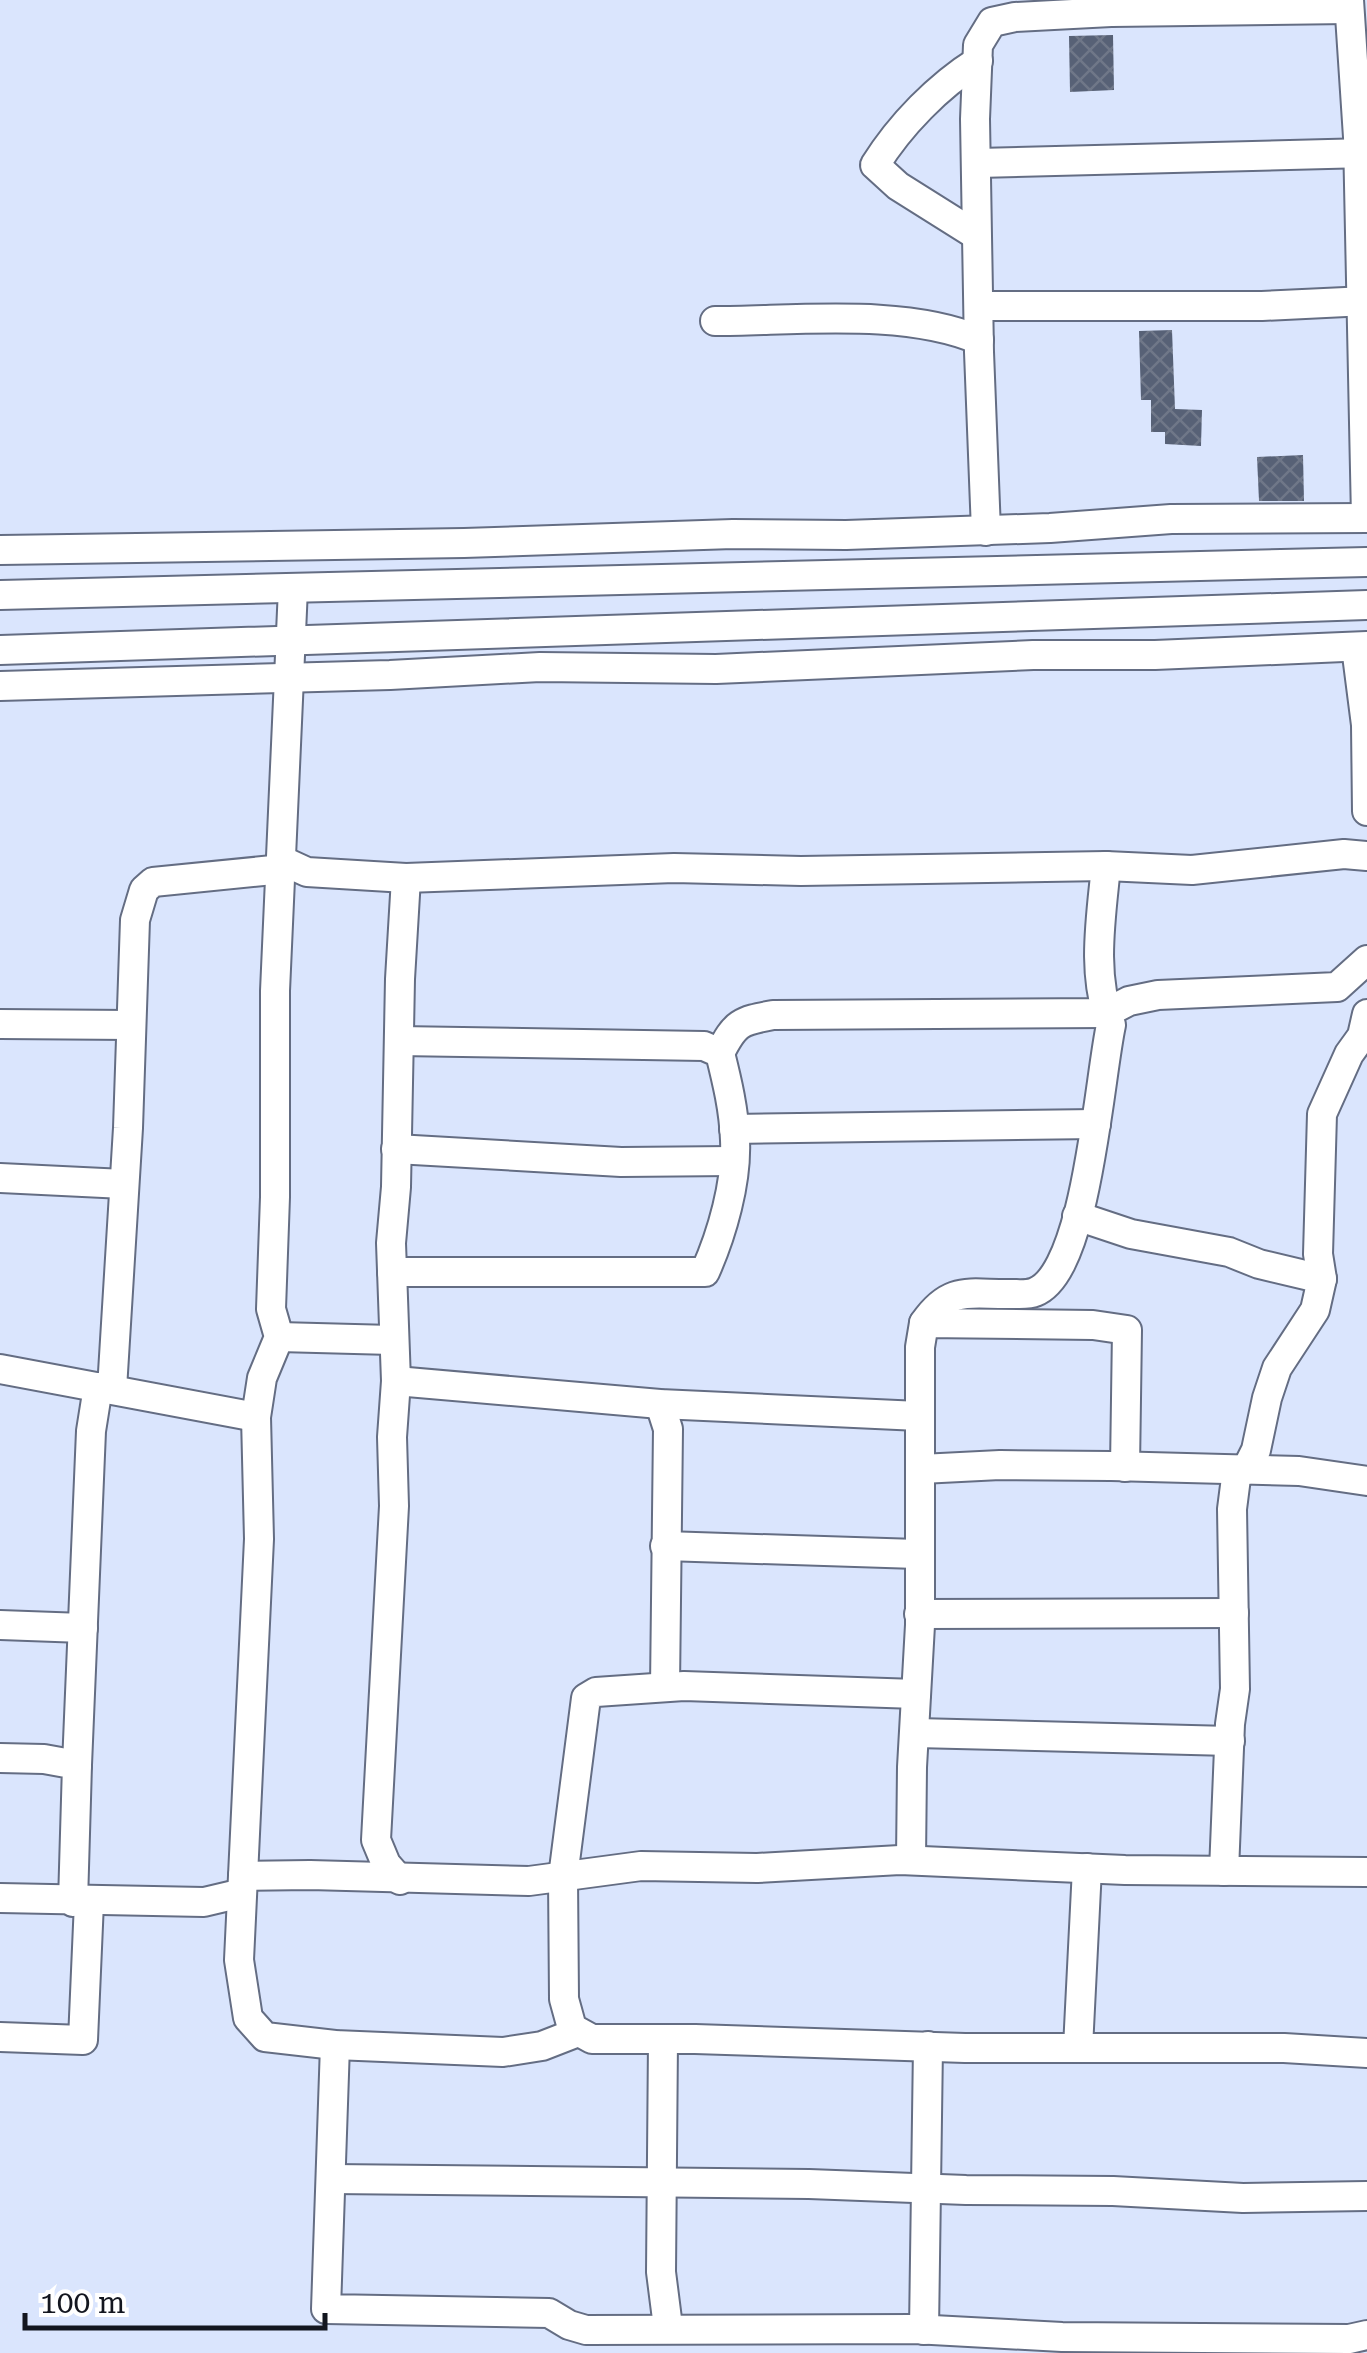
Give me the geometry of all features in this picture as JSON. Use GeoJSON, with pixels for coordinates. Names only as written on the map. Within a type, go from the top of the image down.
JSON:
{"type":"FeatureCollection","features":[{"type":"Feature","properties":{"kind":"street"},"geometry":{"type":"LineString","coordinates":[[0,550],[986,531],[1171,519],[1367,518],[1363,153],[1353,4],[1110,6],[992,22],[978,46],[975,119],[986,531]]}},
{"type":"Feature","properties":{"kind":"street"},"geometry":{"type":"LineString","coordinates":[[976,235],[898,186],[875,165],[919,110],[958,73],[978,60]]}},
{"type":"Feature","properties":{"kind":"street"},"geometry":{"type":"LineString","coordinates":[[978,163],[1363,153]]}},
{"type":"Feature","properties":{"kind":"street"},"geometry":{"type":"LineString","coordinates":[[979,306],[1262,306],[1365,301]]}},
{"type":"Feature","properties":{"kind":"street"},"geometry":{"type":"LineString","coordinates":[[715,321],[904,321],[952,329],[979,340]]}},
{"type":"Feature","properties":{"kind":"street"},"geometry":{"type":"LineString","coordinates":[[0,594],[1367,562]]}},
{"type":"Feature","properties":{"kind":"street"},"geometry":{"type":"LineString","coordinates":[[293,588],[275,991],[271,1310],[279,1338],[262,1378],[256,1418],[258,1557],[238,1960],[248,2018],[266,2037],[336,2045],[502,2052],[542,2046],[578,2032]]}},
{"type":"Feature","properties":{"kind":"street"},"geometry":{"type":"LineString","coordinates":[[0,650],[1367,605]]}},
{"type":"Feature","properties":{"kind":"street"},"geometry":{"type":"LineString","coordinates":[[0,686],[540,667],[716,669],[1362,646],[1367,811]]}},
{"type":"Feature","properties":{"kind":"street"},"geometry":{"type":"LineString","coordinates":[[0,2037],[83,2040],[78,1765],[91,1431],[105,1388],[124,1184],[135,920],[144,890],[153,882],[283,865],[307,872],[406,878],[674,868],[801,871],[1106,866],[1192,870],[1328,856],[1367,856]]}},
{"type":"Feature","properties":{"kind":"street"},"geometry":{"type":"LineString","coordinates":[[911,1860],[920,1614],[920,1347],[924,1323],[944,1298],[969,1291],[1033,1293],[1054,1280],[1077,1216],[1112,1025],[1102,1001],[1100,931],[1106,866]]}},
{"type":"Feature","properties":{"kind":"street"},"geometry":{"type":"LineString","coordinates":[[400,1880],[386,1864],[376,1840],[394,1506],[392,1438],[396,1381],[392,1272],[406,878]]}},
{"type":"Feature","properties":{"kind":"street"},"geometry":{"type":"LineString","coordinates":[[392,1272],[705,1272],[714,1252],[734,1161],[734,1129],[720,1053],[732,1030],[745,1020],[772,1014],[1106,1013],[1129,1001],[1158,995],[1337,987],[1367,960]]}},
{"type":"Feature","properties":{"kind":"street"},"geometry":{"type":"LineString","coordinates":[[1224,1871],[1235,1688],[1232,1509],[1241,1470],[1256,1450],[1277,1368],[1315,1310],[1322,1279],[1318,1254],[1322,1114],[1349,1054],[1362,1036],[1367,1014]]}},
{"type":"Feature","properties":{"kind":"street"},"geometry":{"type":"LineString","coordinates":[[0,1024],[131,1025]]}},
{"type":"Feature","properties":{"kind":"street"},"geometry":{"type":"LineString","coordinates":[[399,1041],[664,1044],[704,1046],[720,1053]]}},
{"type":"Feature","properties":{"kind":"street"},"geometry":{"type":"LineString","coordinates":[[734,1129],[1096,1124]]}},
{"type":"Feature","properties":{"kind":"street"},"geometry":{"type":"LineString","coordinates":[[396,1149],[621,1162],[734,1161]]}},
{"type":"Feature","properties":{"kind":"street"},"geometry":{"type":"LineString","coordinates":[[0,1178],[124,1184]]}},
{"type":"Feature","properties":{"kind":"street"},"geometry":{"type":"LineString","coordinates":[[1077,1216],[1131,1234],[1229,1252],[1259,1264],[1322,1279]]}},
{"type":"Feature","properties":{"kind":"street"},"geometry":{"type":"LineString","coordinates":[[924,1323],[1093,1325],[1127,1330],[1125,1466]]}},
{"type":"Feature","properties":{"kind":"street"},"geometry":{"type":"LineString","coordinates":[[279,1338],[392,1340]]}},
{"type":"Feature","properties":{"kind":"street"},"geometry":{"type":"LineString","coordinates":[[0,1369],[256,1418]]}},
{"type":"Feature","properties":{"kind":"street"},"geometry":{"type":"LineString","coordinates":[[396,1381],[660,1404],[920,1416]]}},
{"type":"Feature","properties":{"kind":"street"},"geometry":{"type":"LineString","coordinates":[[660,1404],[668,1429],[665,1687]]}},
{"type":"Feature","properties":{"kind":"street"},"geometry":{"type":"LineString","coordinates":[[921,1469],[1000,1465],[1299,1471],[1367,1482]]}},
{"type":"Feature","properties":{"kind":"street"},"geometry":{"type":"LineString","coordinates":[[666,1546],[918,1554]]}},
{"type":"Feature","properties":{"kind":"street"},"geometry":{"type":"LineString","coordinates":[[920,1614],[1234,1613]]}},
{"type":"Feature","properties":{"kind":"street"},"geometry":{"type":"LineString","coordinates":[[0,1626],[84,1628]]}},
{"type":"Feature","properties":{"kind":"street"},"geometry":{"type":"LineString","coordinates":[[916,1694],[665,1687],[596,1692],[586,1698],[562,1877],[564,1998],[572,2028],[592,2039],[1284,2048],[1367,2053]]}},
{"type":"Feature","properties":{"kind":"street"},"geometry":{"type":"LineString","coordinates":[[916,1732],[1230,1742]]}},
{"type":"Feature","properties":{"kind":"street"},"geometry":{"type":"LineString","coordinates":[[0,1758],[78,1765]]}},
{"type":"Feature","properties":{"kind":"street"},"geometry":{"type":"LineString","coordinates":[[0,1898],[204,1902],[242,1884],[310,1875],[494,1882],[641,1866],[757,1868],[911,1860],[1087,1868],[1367,1872]]}},
{"type":"Feature","properties":{"kind":"street"},"geometry":{"type":"LineString","coordinates":[[1078,2048],[1087,1868]]}},
{"type":"Feature","properties":{"kind":"street"},"geometry":{"type":"LineString","coordinates":[[663,2040],[661,2272],[668,2328]]}},
{"type":"Feature","properties":{"kind":"street"},"geometry":{"type":"LineString","coordinates":[[336,2045],[326,2309],[549,2313],[586,2330],[924,2330],[1062,2337],[1348,2339],[1367,2335]]}},
{"type":"Feature","properties":{"kind":"street"},"geometry":{"type":"LineString","coordinates":[[924,2330],[928,2046]]}},
{"type":"Feature","properties":{"kind":"street"},"geometry":{"type":"LineString","coordinates":[[331,2179],[926,2187],[1243,2198],[1367,2196]]}},
{"type":"Feature","properties":{"kind":"building"},"geometry":{"type":"Polygon","coordinates":[[[1113,35],[1114,90],[1070,92],[1069,36],[1113,35]]]}},
{"type":"Feature","properties":{"kind":"building"},"geometry":{"type":"Polygon","coordinates":[[[1172,330],[1175,409],[1202,410],[1201,446],[1165,444],[1165,432],[1151,432],[1151,400],[1141,400],[1139,331],[1172,330]]]}},
{"type":"Feature","properties":{"kind":"building"},"geometry":{"type":"Polygon","coordinates":[[[1303,455],[1304,501],[1259,501],[1257,457],[1303,455]]]}}]}
